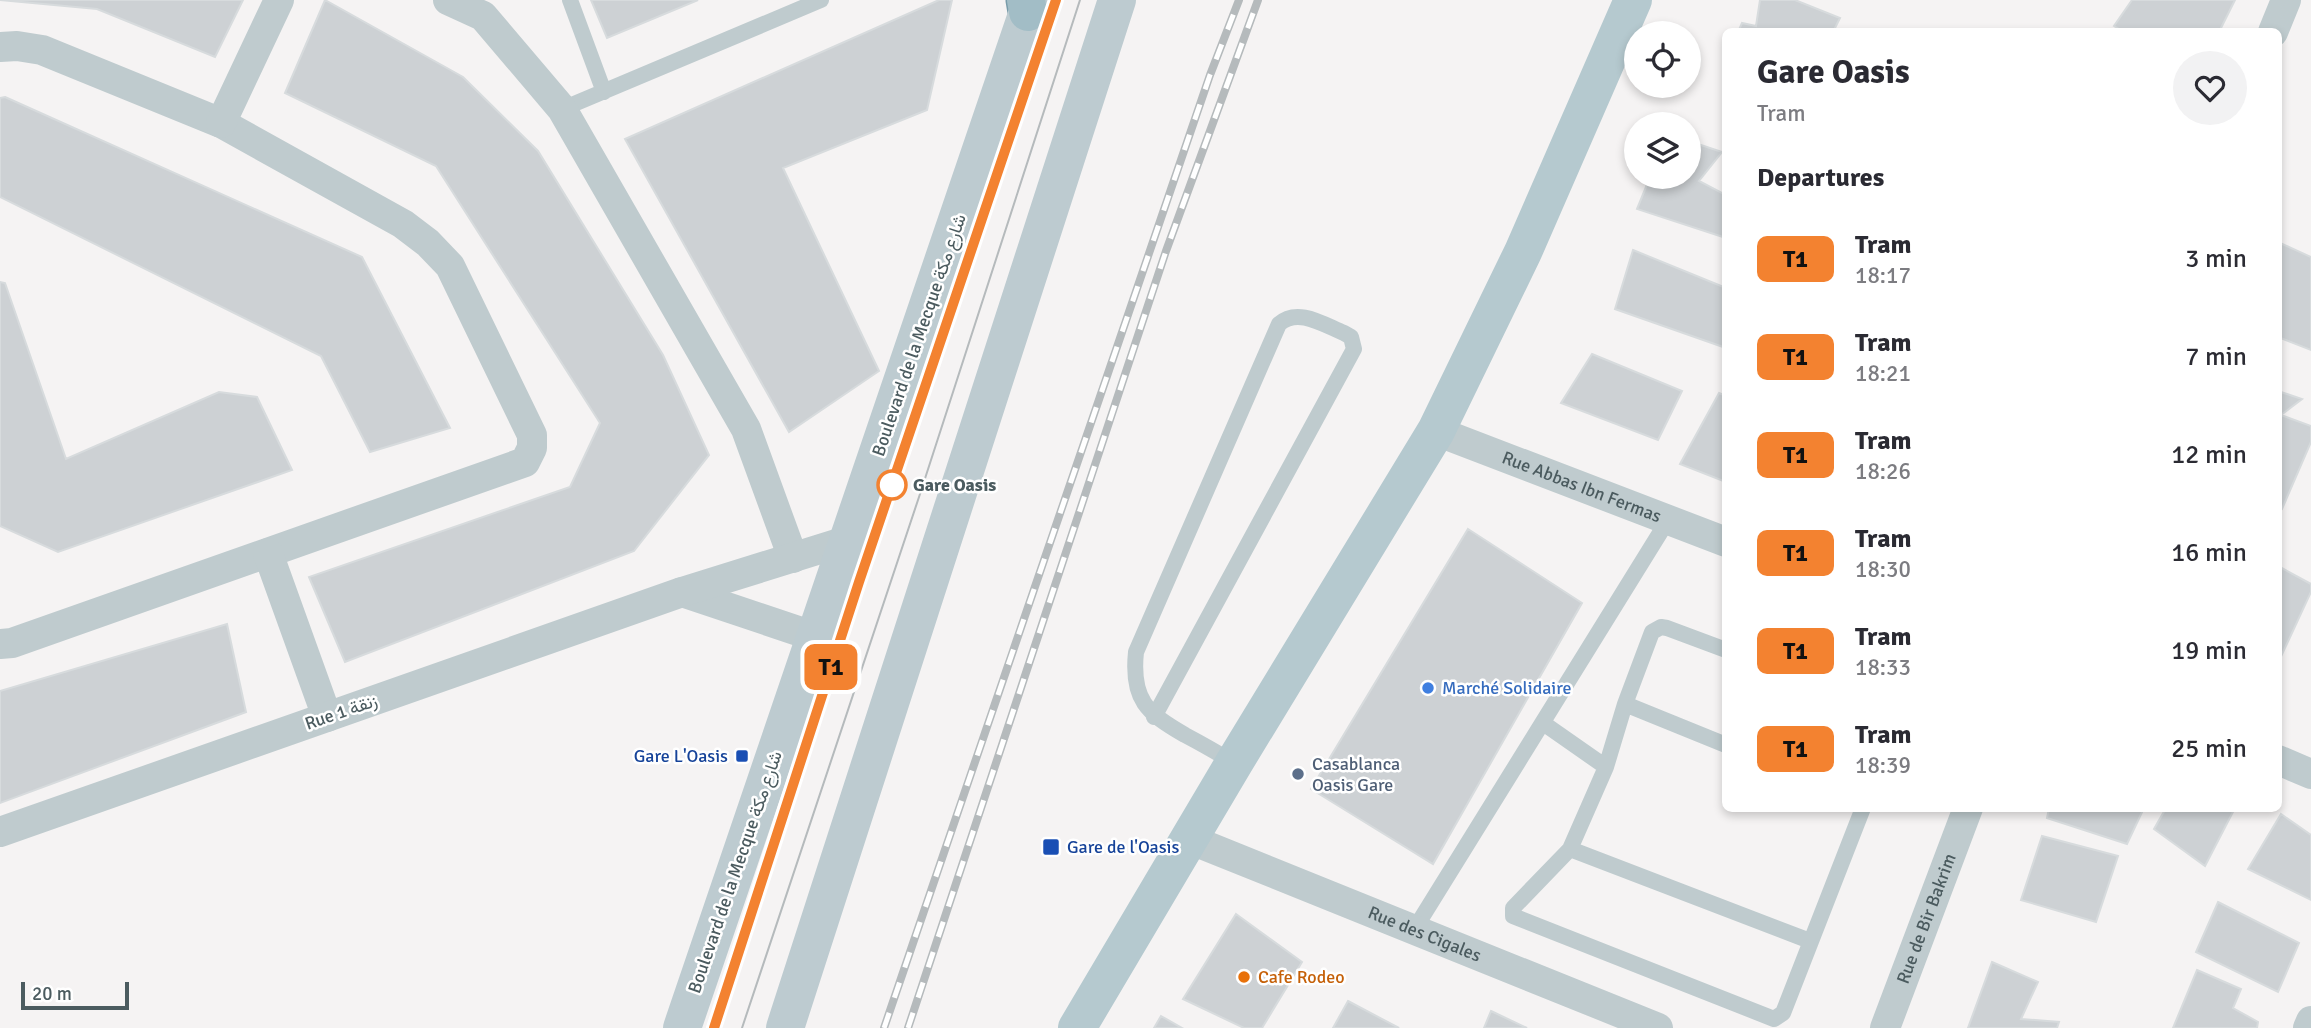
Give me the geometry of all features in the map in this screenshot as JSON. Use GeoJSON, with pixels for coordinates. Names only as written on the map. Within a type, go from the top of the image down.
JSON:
{"type":"FeatureCollection","features":[{"type":"Feature","properties":{"kind":"main road"},"geometry":{"type":"LineString","coordinates":[[785,1028],[1117,0]]}},
{"type":"Feature","properties":{"kind":"main road"},"geometry":{"type":"LineString","coordinates":[[1077,1028],[1436,431],[1523,252],[1633,0]]}},
{"type":"Feature","properties":{"kind":"main road","name":"Boulevard de la Mecque شارع مكة"},"geometry":{"type":"LineString","coordinates":[[682,1028],[1029,4]]}},
{"type":"Feature","properties":{"kind":"street"},"geometry":{"type":"LineString","coordinates":[[221,123],[279,0]]}},
{"type":"Feature","properties":{"kind":"street"},"geometry":{"type":"LineString","coordinates":[[448,0],[483,16],[562,109],[746,429],[793,558]]}},
{"type":"Feature","properties":{"kind":"street"},"geometry":{"type":"LineString","coordinates":[[2275,28],[2286,0]]}},
{"type":"Feature","properties":{"kind":"street"},"geometry":{"type":"LineString","coordinates":[[0,47],[17,46],[42,50],[221,123],[403,224],[428,243],[450,266],[532,435],[532,448],[525,462],[12,643],[0,644]]}},
{"type":"Feature","properties":{"kind":"street","name":"Rue Abbas Ibn Fermas"},"geometry":{"type":"LineString","coordinates":[[1436,431],[1722,540]]}},
{"type":"Feature","properties":{"kind":"street","name":"Rue 1 زنقة"},"geometry":{"type":"LineString","coordinates":[[0,832],[682,592],[849,540]]}},
{"type":"Feature","properties":{"kind":"street"},"geometry":{"type":"LineString","coordinates":[[268,553],[327,717]]}},
{"type":"Feature","properties":{"kind":"street"},"geometry":{"type":"LineString","coordinates":[[682,592],[816,637]]}},
{"type":"Feature","properties":{"kind":"street"},"geometry":{"type":"LineString","coordinates":[[2282,762],[2311,774]]}},
{"type":"Feature","properties":{"kind":"street","name":"Rue de Bir Bakrim"},"geometry":{"type":"LineString","coordinates":[[1885,1028],[1967,812]]}},
{"type":"Feature","properties":{"kind":"street","name":"Rue des Cigales"},"geometry":{"type":"LineString","coordinates":[[1189,839],[1658,1028]]}},
{"type":"Feature","properties":{"kind":"street"},"geometry":{"type":"LineString","coordinates":[[2308,1028],[2311,1021]]}},
{"type":"Feature","properties":{"kind":"lane"},"geometry":{"type":"LineString","coordinates":[[570,0],[604,92]]}},
{"type":"Feature","properties":{"kind":"lane"},"geometry":{"type":"LineString","coordinates":[[562,109],[821,0]]}},
{"type":"Feature","properties":{"kind":"lane"},"geometry":{"type":"LineString","coordinates":[[1154,717],[1354,349],[1351,337],[1344,333],[1303,316],[1286,318],[1279,324],[1136,652],[1136,686],[1154,717],[1234,763]]}},
{"type":"Feature","properties":{"kind":"lane"},"geometry":{"type":"LineString","coordinates":[[1414,930],[1668,520]]}},
{"type":"Feature","properties":{"kind":"lane"},"geometry":{"type":"LineString","coordinates":[[1722,649],[1661,627],[1652,632],[1625,704],[1606,767],[1570,849],[1513,908],[1513,916],[1774,1020],[1783,1013],[1861,812]]}},
{"type":"Feature","properties":{"kind":"lane"},"geometry":{"type":"LineString","coordinates":[[1625,704],[1722,743]]}},
{"type":"Feature","properties":{"kind":"lane"},"geometry":{"type":"LineString","coordinates":[[1543,723],[1606,767]]}},
{"type":"Feature","properties":{"kind":"lane"},"geometry":{"type":"LineString","coordinates":[[1570,849],[1810,941]]}},
{"type":"Feature","properties":{"kind":"building"},"geometry":{"type":"Polygon","coordinates":[[[0,0],[243,0],[215,57],[97,9],[0,0]]]}},
{"type":"Feature","properties":{"kind":"building"},"geometry":{"type":"Polygon","coordinates":[[[325,0],[463,77],[538,151],[663,355],[709,455],[634,551],[345,662],[309,577],[570,487],[600,423],[436,166],[285,93],[325,0]]]}},
{"type":"Feature","properties":{"kind":"building"},"geometry":{"type":"Polygon","coordinates":[[[591,0],[698,0],[607,38],[591,0]]]}},
{"type":"Feature","properties":{"kind":"building"},"geometry":{"type":"Polygon","coordinates":[[[939,0],[952,0],[927,110],[783,168],[879,371],[789,432],[625,139],[939,0]]]}},
{"type":"Feature","properties":{"kind":"building"},"geometry":{"type":"Polygon","coordinates":[[[1760,0],[1795,0],[1840,18],[1835,28],[1740,28],[1742,23],[1756,26],[1760,0]]]}},
{"type":"Feature","properties":{"kind":"building"},"geometry":{"type":"Polygon","coordinates":[[[2132,0],[2235,0],[2221,28],[2114,26],[2132,0]]]}},
{"type":"Feature","properties":{"kind":"building"},"geometry":{"type":"Polygon","coordinates":[[[5,97],[362,257],[450,428],[370,452],[321,356],[0,197],[0,98],[5,97]]]}},
{"type":"Feature","properties":{"kind":"building"},"geometry":{"type":"Polygon","coordinates":[[[1701,145],[1722,152],[1701,178],[1701,145]]]}},
{"type":"Feature","properties":{"kind":"building"},"geometry":{"type":"Polygon","coordinates":[[[1701,182],[1722,193],[1722,237],[1637,209],[1645,189],[1701,189],[1701,182]]]}},
{"type":"Feature","properties":{"kind":"building"},"geometry":{"type":"Polygon","coordinates":[[[2282,244],[2311,257],[2311,350],[2282,339],[2282,244]]]}},
{"type":"Feature","properties":{"kind":"building"},"geometry":{"type":"Polygon","coordinates":[[[1633,250],[1722,286],[1722,347],[1615,309],[1633,250]]]}},
{"type":"Feature","properties":{"kind":"building"},"geometry":{"type":"Polygon","coordinates":[[[0,282],[5,283],[66,459],[219,392],[257,397],[292,470],[58,552],[0,526],[0,282]]]}},
{"type":"Feature","properties":{"kind":"building"},"geometry":{"type":"Polygon","coordinates":[[[1592,354],[1682,391],[1658,440],[1561,403],[1592,354]]]}},
{"type":"Feature","properties":{"kind":"building"},"geometry":{"type":"Polygon","coordinates":[[[2282,392],[2302,399],[2282,414],[2282,392]]]}},
{"type":"Feature","properties":{"kind":"building"},"geometry":{"type":"Polygon","coordinates":[[[1719,393],[1722,394],[1722,480],[1680,464],[1719,393]]]}},
{"type":"Feature","properties":{"kind":"building"},"geometry":{"type":"Polygon","coordinates":[[[2282,415],[2311,426],[2311,442],[2282,509],[2282,415]]]}},
{"type":"Feature","properties":{"kind":"building"},"geometry":{"type":"Polygon","coordinates":[[[1468,529],[1582,603],[1433,864],[1311,789],[1468,529]]]}},
{"type":"Feature","properties":{"kind":"building"},"geometry":{"type":"Polygon","coordinates":[[[2282,568],[2311,584],[2311,592],[2282,654],[2282,568]]]}},
{"type":"Feature","properties":{"kind":"building"},"geometry":{"type":"Polygon","coordinates":[[[227,624],[246,712],[0,803],[0,691],[227,624]]]}},
{"type":"Feature","properties":{"kind":"building"},"geometry":{"type":"Polygon","coordinates":[[[2048,812],[2142,812],[2127,844],[2047,818],[2048,812]]]}},
{"type":"Feature","properties":{"kind":"building"},"geometry":{"type":"Polygon","coordinates":[[[2164,812],[2233,812],[2205,866],[2154,829],[2164,812]]]}},
{"type":"Feature","properties":{"kind":"building"},"geometry":{"type":"Polygon","coordinates":[[[2281,814],[2311,835],[2311,900],[2248,869],[2281,814]]]}},
{"type":"Feature","properties":{"kind":"building"},"geometry":{"type":"Polygon","coordinates":[[[2042,836],[2118,856],[2096,922],[2021,900],[2042,836]]]}},
{"type":"Feature","properties":{"kind":"building"},"geometry":{"type":"Polygon","coordinates":[[[2218,902],[2299,943],[2278,992],[2196,952],[2218,902]]]}},
{"type":"Feature","properties":{"kind":"building"},"geometry":{"type":"Polygon","coordinates":[[[1236,914],[1302,962],[1262,1028],[1244,1028],[1183,999],[1236,914]]]}},
{"type":"Feature","properties":{"kind":"building"},"geometry":{"type":"Polygon","coordinates":[[[1992,962],[2038,982],[2021,1019],[2059,1022],[2057,1028],[1968,1028],[1992,962]]]}},
{"type":"Feature","properties":{"kind":"building"},"geometry":{"type":"Polygon","coordinates":[[[2197,970],[2241,989],[2233,1008],[2258,1022],[2257,1028],[2173,1028],[2197,970]]]}},
{"type":"Feature","properties":{"kind":"building"},"geometry":{"type":"Polygon","coordinates":[[[1348,1001],[1399,1028],[1333,1028],[1348,1001]]]}},
{"type":"Feature","properties":{"kind":"building"},"geometry":{"type":"Polygon","coordinates":[[[1491,1011],[1527,1028],[1484,1028],[1491,1011]]]}},
{"type":"Feature","properties":{"kind":"building"},"geometry":{"type":"Polygon","coordinates":[[[1161,1016],[1182,1028],[1154,1028],[1161,1016]]]}},
{"type":"Feature","properties":{"kind":"tram line"},"geometry":{"type":"LineString","coordinates":[[714,1028],[852,604],[1056,0]]}},
{"type":"Feature","properties":{"kind":"tram line","name":"T1"},"geometry":{"type":"LineString","coordinates":[[714,1028],[859,582],[1056,0]]}},
{"type":"Feature","properties":{"kind":"tram line"},"geometry":{"type":"LineString","coordinates":[[742,1028],[920,494],[1080,0]]}},
{"type":"Feature","properties":{"kind":"railway"},"geometry":{"type":"LineString","coordinates":[[884,1028],[1210,75],[1239,0]]}},
{"type":"Feature","properties":{"kind":"railway"},"geometry":{"type":"LineString","coordinates":[[908,1028],[1166,251],[1258,0]]}},
{"type":"Feature","properties":{"kind":"place","name":"Gare Oasis"},"geometry":{"type":"Point","coordinates":[892,485]}},
{"type":"Feature","properties":{"kind":"place","name":"Marché Solidaire"},"geometry":{"type":"Point","coordinates":[1428,688]}},
{"type":"Feature","properties":{"kind":"place","name":"Gare L'Oasis"},"geometry":{"type":"Point","coordinates":[742,756]}},
{"type":"Feature","properties":{"kind":"place","name":"Casablanca Oasis Gare"},"geometry":{"type":"Point","coordinates":[1298,774]}},
{"type":"Feature","properties":{"kind":"place","name":"Gare de l'Oasis"},"geometry":{"type":"Point","coordinates":[1051,847]}},
{"type":"Feature","properties":{"kind":"place","name":"Cafe Rodeo"},"geometry":{"type":"Point","coordinates":[1244,977]}}]}
